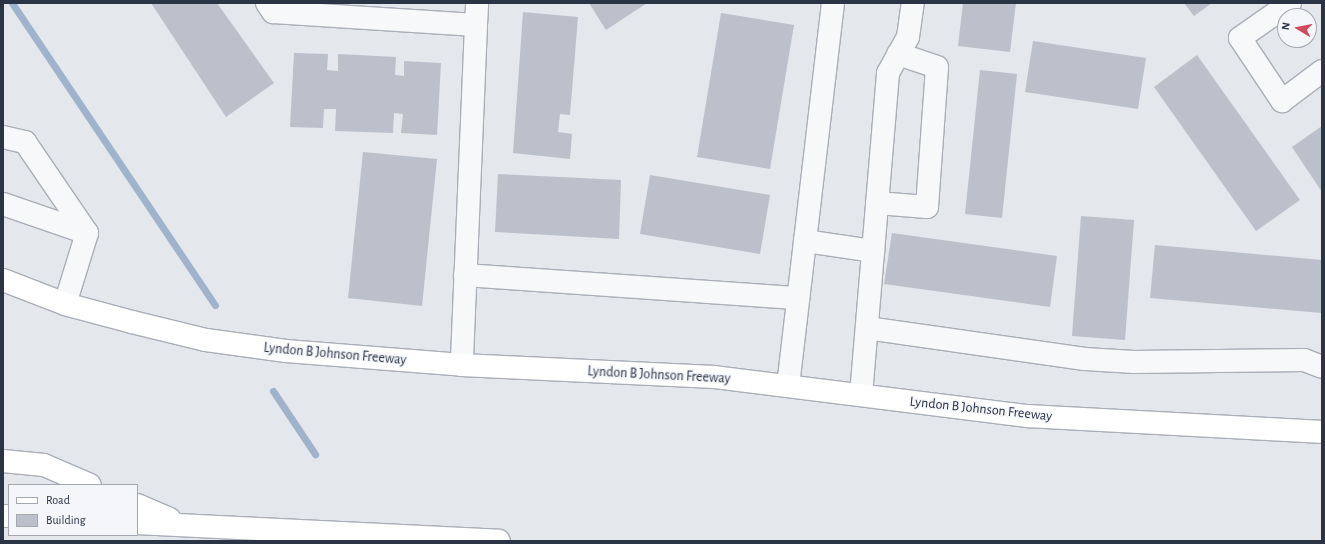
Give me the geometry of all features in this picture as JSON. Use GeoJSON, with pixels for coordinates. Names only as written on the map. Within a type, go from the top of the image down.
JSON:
{"type":"FeatureCollection","features":[{"type":"Feature","properties":{"kind":"main road","name":"Lyndon B Johnson Freeway"},"geometry":{"type":"LineString","coordinates":[[3,280],[65,304],[206,340],[286,351],[462,365],[714,377],[1029,416],[1322,432]]}},
{"type":"Feature","properties":{"kind":"main road"},"geometry":{"type":"LineString","coordinates":[[3,461],[44,466],[88,484]]}},
{"type":"Feature","properties":{"kind":"main road"},"geometry":{"type":"LineString","coordinates":[[138,505],[184,525]]}},
{"type":"Feature","properties":{"kind":"main road"},"geometry":{"type":"LineString","coordinates":[[138,523],[499,541]]}},
{"type":"Feature","properties":{"kind":"lane"},"geometry":{"type":"LineString","coordinates":[[267,3],[273,12],[476,25]]}},
{"type":"Feature","properties":{"kind":"lane"},"geometry":{"type":"LineString","coordinates":[[462,365],[477,3]]}},
{"type":"Feature","properties":{"kind":"lane"},"geometry":{"type":"LineString","coordinates":[[788,386],[833,3]]}},
{"type":"Feature","properties":{"kind":"lane"},"geometry":{"type":"LineString","coordinates":[[862,395],[888,73],[908,37],[913,3]]}},
{"type":"Feature","properties":{"kind":"lane"},"geometry":{"type":"LineString","coordinates":[[1290,3],[1240,38],[1282,101],[1322,71]]}},
{"type":"Feature","properties":{"kind":"lane"},"geometry":{"type":"LineString","coordinates":[[877,203],[927,208],[937,68],[898,54]]}},
{"type":"Feature","properties":{"kind":"lane"},"geometry":{"type":"LineString","coordinates":[[3,137],[25,142],[87,232]]}},
{"type":"Feature","properties":{"kind":"lane"},"geometry":{"type":"LineString","coordinates":[[3,204],[87,232]]}},
{"type":"Feature","properties":{"kind":"lane"},"geometry":{"type":"LineString","coordinates":[[65,304],[87,232]]}},
{"type":"Feature","properties":{"kind":"lane"},"geometry":{"type":"LineString","coordinates":[[805,242],[873,251]]}},
{"type":"Feature","properties":{"kind":"lane"},"geometry":{"type":"LineString","coordinates":[[465,275],[798,298]]}},
{"type":"Feature","properties":{"kind":"lane"},"geometry":{"type":"LineString","coordinates":[[867,328],[1085,359],[1134,362],[1304,360],[1322,367]]}},
{"type":"Feature","properties":{"kind":"building"},"geometry":{"type":"Polygon","coordinates":[[[151,3],[217,3],[274,83],[226,117],[151,3]]]}},
{"type":"Feature","properties":{"kind":"building"},"geometry":{"type":"Polygon","coordinates":[[[589,3],[647,3],[606,30],[589,3]]]}},
{"type":"Feature","properties":{"kind":"building"},"geometry":{"type":"Polygon","coordinates":[[[963,3],[1016,3],[1010,52],[958,46],[963,3]]]}},
{"type":"Feature","properties":{"kind":"building"},"geometry":{"type":"Polygon","coordinates":[[[1184,3],[1212,3],[1194,16],[1184,3]]]}},
{"type":"Feature","properties":{"kind":"building"},"geometry":{"type":"Polygon","coordinates":[[[523,12],[578,17],[570,115],[560,114],[558,132],[572,134],[570,159],[513,153],[523,12]]]}},
{"type":"Feature","properties":{"kind":"building"},"geometry":{"type":"Polygon","coordinates":[[[721,13],[794,25],[770,169],[697,157],[721,13]]]}},
{"type":"Feature","properties":{"kind":"building"},"geometry":{"type":"Polygon","coordinates":[[[1033,41],[1146,58],[1138,109],[1025,92],[1033,41]]]}},
{"type":"Feature","properties":{"kind":"building"},"geometry":{"type":"Polygon","coordinates":[[[294,53],[328,54],[327,70],[338,71],[338,54],[396,57],[395,75],[404,76],[404,61],[441,63],[437,135],[401,133],[403,114],[394,113],[393,133],[335,131],[336,109],[324,109],[323,128],[290,127],[294,53]]]}},
{"type":"Feature","properties":{"kind":"building"},"geometry":{"type":"Polygon","coordinates":[[[1197,55],[1300,200],[1256,231],[1154,87],[1197,55]]]}},
{"type":"Feature","properties":{"kind":"building"},"geometry":{"type":"Polygon","coordinates":[[[980,70],[1017,74],[1002,218],[965,214],[980,70]]]}},
{"type":"Feature","properties":{"kind":"building"},"geometry":{"type":"Polygon","coordinates":[[[1322,126],[1322,192],[1292,147],[1322,126]]]}},
{"type":"Feature","properties":{"kind":"building"},"geometry":{"type":"Polygon","coordinates":[[[363,152],[437,159],[422,306],[348,298],[363,152]]]}},
{"type":"Feature","properties":{"kind":"building"},"geometry":{"type":"Polygon","coordinates":[[[498,174],[621,180],[619,239],[495,232],[498,174]]]}},
{"type":"Feature","properties":{"kind":"building"},"geometry":{"type":"Polygon","coordinates":[[[650,175],[770,195],[760,254],[640,234],[650,175]]]}},
{"type":"Feature","properties":{"kind":"building"},"geometry":{"type":"Polygon","coordinates":[[[1081,216],[1134,220],[1125,340],[1072,336],[1081,216]]]}},
{"type":"Feature","properties":{"kind":"building"},"geometry":{"type":"Polygon","coordinates":[[[892,233],[1057,256],[1050,307],[884,284],[892,233]]]}},
{"type":"Feature","properties":{"kind":"building"},"geometry":{"type":"Polygon","coordinates":[[[1155,245],[1322,260],[1322,313],[1150,298],[1155,245]]]}},
{"type":"Feature","properties":{"kind":"waterway"},"geometry":{"type":"LineString","coordinates":[[12,3],[215,305]]}},
{"type":"Feature","properties":{"kind":"waterway"},"geometry":{"type":"LineString","coordinates":[[273,391],[315,454]]}}]}
